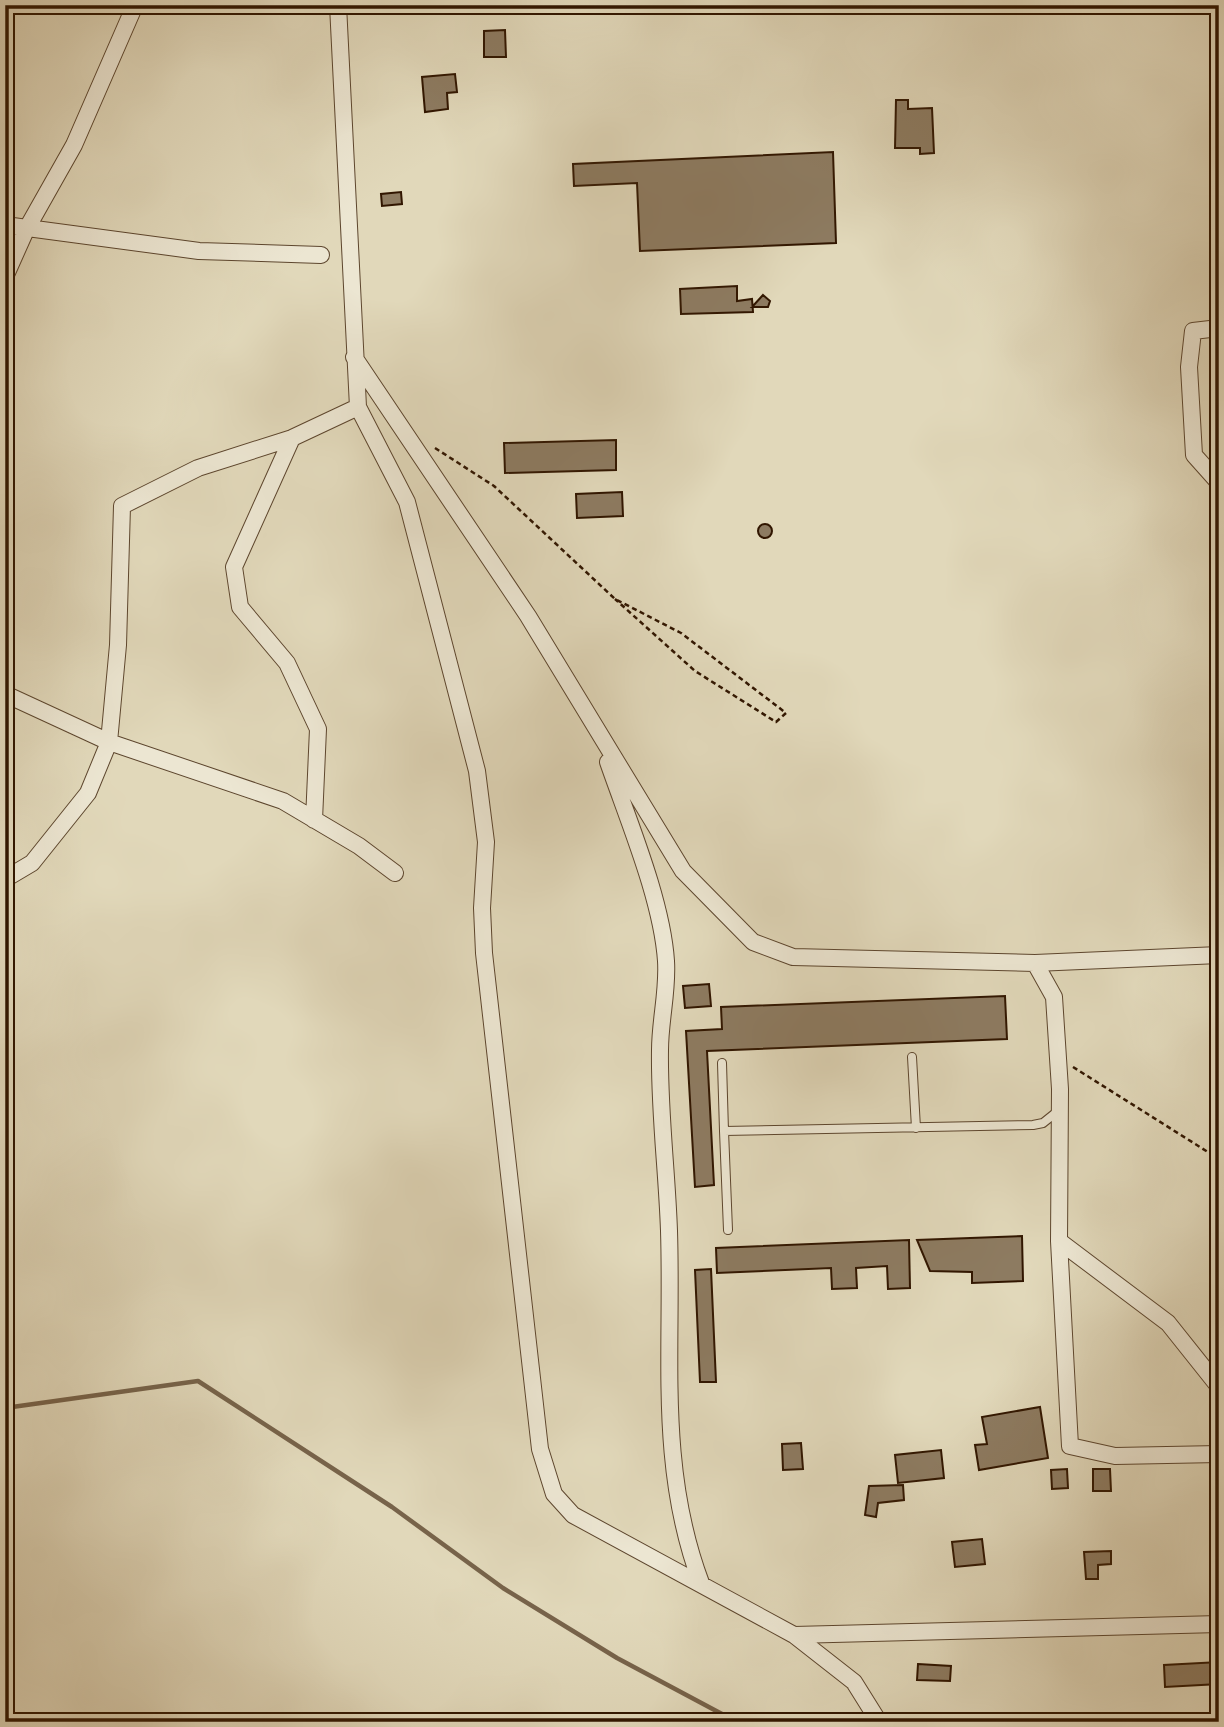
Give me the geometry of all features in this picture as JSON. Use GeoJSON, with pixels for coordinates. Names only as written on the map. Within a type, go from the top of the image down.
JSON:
{"type":"FeatureCollection","features":[{"type":"Feature","properties":{"kind":"street"},"geometry":{"type":"LineString","coordinates":[[5,277],[26,230],[74,145],[135,5]]}},
{"type":"Feature","properties":{"kind":"street"},"geometry":{"type":"LineString","coordinates":[[338,5],[353,355],[358,407],[407,502],[480,782],[486,842],[482,908],[484,953],[540,1449],[554,1494],[573,1515],[701,1583],[732,1604],[794,1635],[854,1682],[879,1722]]}},
{"type":"Feature","properties":{"kind":"street"},"geometry":{"type":"LineString","coordinates":[[5,225],[26,230],[199,251],[321,254]]}},
{"type":"Feature","properties":{"kind":"street"},"geometry":{"type":"LineString","coordinates":[[1219,328],[1193,331],[1189,367],[1194,455],[1219,483]]}},
{"type":"Feature","properties":{"kind":"street"},"geometry":{"type":"LineString","coordinates":[[353,355],[528,616],[682,870],[753,942],[793,957],[1035,963],[1219,955]]}},
{"type":"Feature","properties":{"kind":"street"},"geometry":{"type":"LineString","coordinates":[[5,879],[32,863],[88,793],[109,742],[118,645],[122,506],[198,468],[292,438],[358,407]]}},
{"type":"Feature","properties":{"kind":"street"},"geometry":{"type":"LineString","coordinates":[[292,438],[234,567],[240,607],[287,663],[318,729],[314,820]]}},
{"type":"Feature","properties":{"kind":"street"},"geometry":{"type":"LineString","coordinates":[[5,694],[109,742],[283,801],[359,846],[395,873]]}},
{"type":"Feature","properties":{"kind":"street"},"geometry":{"type":"LineString","coordinates":[[597,733],[655,908],[666,959],[666,1001],[660,1046],[660,1074],[669,1231],[668,1424],[681,1515],[701,1583]]}},
{"type":"Feature","properties":{"kind":"street"},"geometry":{"type":"LineString","coordinates":[[1035,963],[1054,997],[1060,1110],[1059,1241],[1070,1446],[1115,1456],[1219,1454]]}},
{"type":"Feature","properties":{"kind":"street"},"geometry":{"type":"LineString","coordinates":[[1059,1241],[1168,1323],[1219,1387]]}},
{"type":"Feature","properties":{"kind":"street"},"geometry":{"type":"LineString","coordinates":[[794,1635],[1219,1624]]}},
{"type":"Feature","properties":{"kind":"lane"},"geometry":{"type":"LineString","coordinates":[[912,1057],[916,1128]]}},
{"type":"Feature","properties":{"kind":"lane"},"geometry":{"type":"LineString","coordinates":[[722,1063],[728,1230]]}},
{"type":"Feature","properties":{"kind":"lane"},"geometry":{"type":"LineString","coordinates":[[724,1131],[1033,1125],[1048,1120],[1060,1110]]}},
{"type":"Feature","properties":{"kind":"path"},"geometry":{"type":"LineString","coordinates":[[427,444],[494,486],[615,599],[695,671],[776,722],[786,713],[681,633],[615,599]]}},
{"type":"Feature","properties":{"kind":"path"},"geometry":{"type":"LineString","coordinates":[[1058,1057],[1219,1158]]}},
{"type":"Feature","properties":{"kind":"building"},"geometry":{"type":"Polygon","coordinates":[[[505,30],[506,57],[484,57],[484,31],[505,30]]]}},
{"type":"Feature","properties":{"kind":"building"},"geometry":{"type":"Polygon","coordinates":[[[455,74],[457,92],[447,93],[448,109],[425,112],[422,77],[455,74]]]}},
{"type":"Feature","properties":{"kind":"building"},"geometry":{"type":"Polygon","coordinates":[[[896,100],[908,100],[908,109],[932,108],[934,153],[920,154],[920,148],[895,148],[896,100]]]}},
{"type":"Feature","properties":{"kind":"building"},"geometry":{"type":"Polygon","coordinates":[[[833,152],[836,243],[640,251],[637,183],[574,186],[573,164],[833,152]]]}},
{"type":"Feature","properties":{"kind":"building"},"geometry":{"type":"Polygon","coordinates":[[[401,192],[402,204],[382,206],[381,194],[401,192]]]}},
{"type":"Feature","properties":{"kind":"building"},"geometry":{"type":"Polygon","coordinates":[[[737,286],[737,301],[752,299],[753,312],[681,314],[680,289],[737,286]]]}},
{"type":"Feature","properties":{"kind":"building"},"geometry":{"type":"Polygon","coordinates":[[[763,295],[770,301],[768,307],[752,307],[763,295]]]}},
{"type":"Feature","properties":{"kind":"building"},"geometry":{"type":"Polygon","coordinates":[[[616,440],[616,470],[505,473],[504,443],[616,440]]]}},
{"type":"Feature","properties":{"kind":"building"},"geometry":{"type":"Polygon","coordinates":[[[622,492],[623,516],[577,518],[576,494],[622,492]]]}},
{"type":"Feature","properties":{"kind":"building"},"geometry":{"type":"Polygon","coordinates":[[[765,524],[770,526],[770,536],[765,538],[760,536],[758,531],[760,526],[765,524]]]}},
{"type":"Feature","properties":{"kind":"building"},"geometry":{"type":"Polygon","coordinates":[[[709,984],[711,1006],[685,1008],[683,986],[709,984]]]}},
{"type":"Feature","properties":{"kind":"building"},"geometry":{"type":"Polygon","coordinates":[[[1005,996],[1007,1039],[707,1051],[714,1185],[695,1187],[686,1031],[722,1029],[721,1007],[1005,996]]]}},
{"type":"Feature","properties":{"kind":"building"},"geometry":{"type":"Polygon","coordinates":[[[1022,1236],[1023,1281],[972,1283],[972,1272],[930,1271],[917,1240],[1022,1236]]]}},
{"type":"Feature","properties":{"kind":"building"},"geometry":{"type":"Polygon","coordinates":[[[909,1240],[910,1288],[888,1289],[887,1266],[856,1268],[857,1288],[832,1289],[831,1268],[717,1273],[716,1248],[909,1240]]]}},
{"type":"Feature","properties":{"kind":"building"},"geometry":{"type":"Polygon","coordinates":[[[711,1269],[716,1382],[700,1382],[695,1270],[711,1269]]]}},
{"type":"Feature","properties":{"kind":"building"},"geometry":{"type":"Polygon","coordinates":[[[1040,1407],[1048,1458],[979,1470],[975,1445],[987,1444],[982,1417],[1040,1407]]]}},
{"type":"Feature","properties":{"kind":"building"},"geometry":{"type":"Polygon","coordinates":[[[801,1443],[803,1469],[783,1470],[782,1444],[801,1443]]]}},
{"type":"Feature","properties":{"kind":"building"},"geometry":{"type":"Polygon","coordinates":[[[941,1450],[944,1478],[898,1483],[895,1455],[941,1450]]]}},
{"type":"Feature","properties":{"kind":"building"},"geometry":{"type":"Polygon","coordinates":[[[1067,1469],[1068,1488],[1052,1489],[1051,1470],[1067,1469]]]}},
{"type":"Feature","properties":{"kind":"building"},"geometry":{"type":"Polygon","coordinates":[[[1093,1469],[1110,1469],[1111,1491],[1093,1491],[1093,1469]]]}},
{"type":"Feature","properties":{"kind":"building"},"geometry":{"type":"Polygon","coordinates":[[[903,1485],[904,1500],[878,1503],[876,1517],[865,1515],[869,1486],[903,1485]]]}},
{"type":"Feature","properties":{"kind":"building"},"geometry":{"type":"Polygon","coordinates":[[[982,1539],[985,1564],[955,1567],[952,1542],[982,1539]]]}},
{"type":"Feature","properties":{"kind":"building"},"geometry":{"type":"Polygon","coordinates":[[[1111,1551],[1111,1564],[1098,1565],[1098,1579],[1086,1579],[1084,1552],[1111,1551]]]}},
{"type":"Feature","properties":{"kind":"building"},"geometry":{"type":"Polygon","coordinates":[[[1219,1662],[1219,1684],[1165,1687],[1164,1665],[1219,1662]]]}},
{"type":"Feature","properties":{"kind":"building"},"geometry":{"type":"Polygon","coordinates":[[[918,1664],[951,1666],[950,1681],[917,1680],[918,1664]]]}},
{"type":"Feature","properties":{"kind":"waterway"},"geometry":{"type":"LineString","coordinates":[[5,1408],[198,1381],[392,1507],[503,1588],[617,1658],[737,1722]]}}]}
